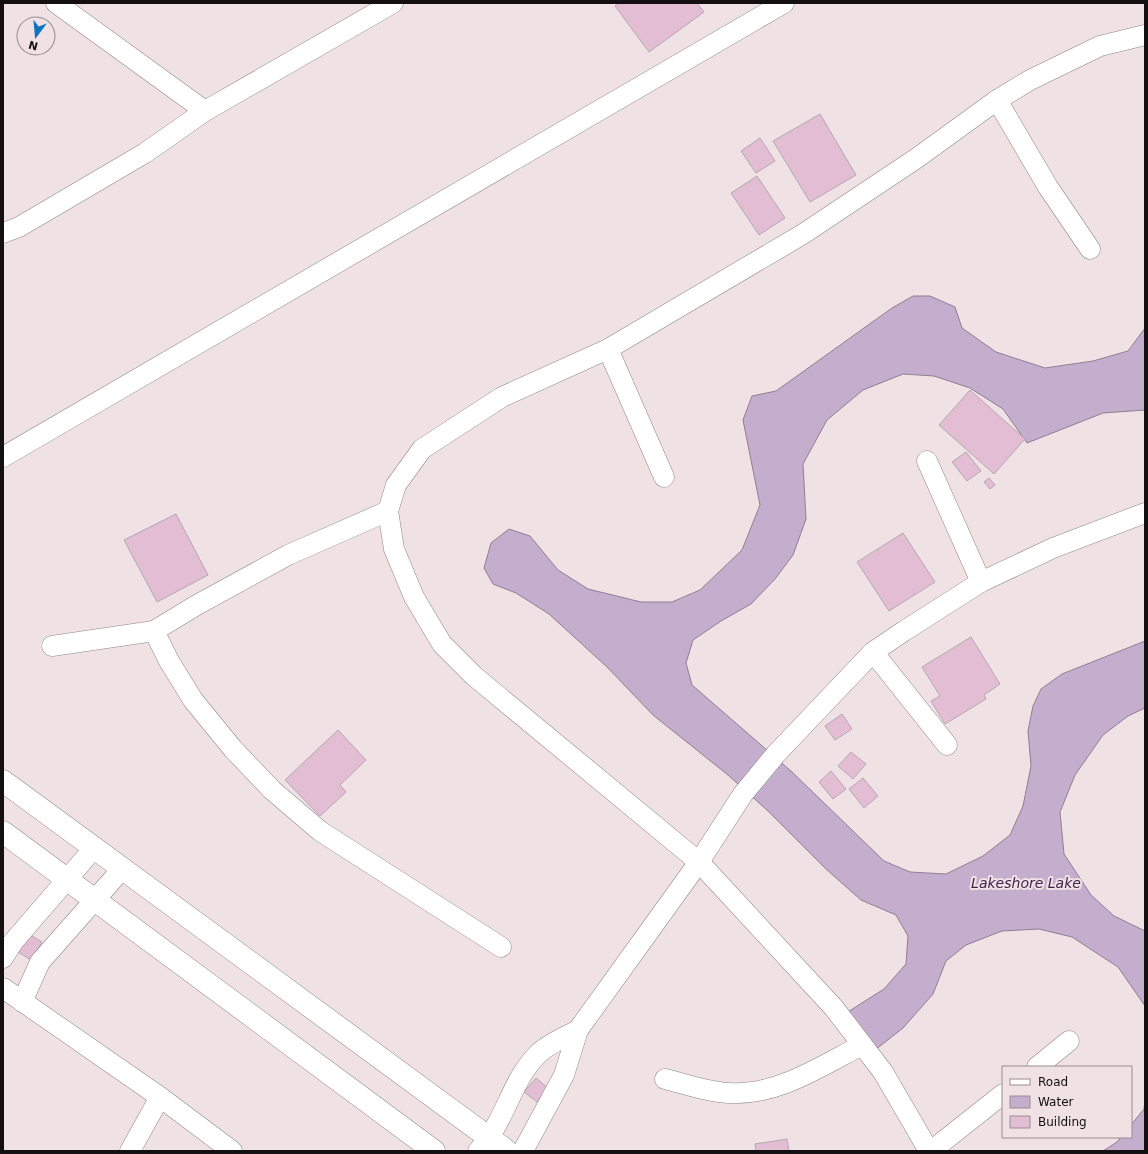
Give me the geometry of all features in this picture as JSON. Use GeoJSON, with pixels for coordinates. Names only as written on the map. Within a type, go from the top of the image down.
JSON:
{"type":"FeatureCollection","features":[{"type":"Feature","properties":{"kind":"street"},"geometry":{"type":"LineString","coordinates":[[56,3],[205,111]]}},
{"type":"Feature","properties":{"kind":"street"},"geometry":{"type":"LineString","coordinates":[[3,232],[20,227],[145,153],[205,111],[393,3]]}},
{"type":"Feature","properties":{"kind":"street"},"geometry":{"type":"LineString","coordinates":[[3,457],[784,3]]}},
{"type":"Feature","properties":{"kind":"street"},"geometry":{"type":"LineString","coordinates":[[1002,1095],[930,1151],[883,1072],[834,1008],[699,862],[474,676],[442,644],[414,597],[394,549],[388,511],[396,485],[422,449],[502,397],[608,349],[804,234],[917,158],[997,100],[1030,80],[1100,46],[1145,35]]}},
{"type":"Feature","properties":{"kind":"street"},"geometry":{"type":"LineString","coordinates":[[997,100],[1048,187],[1090,249]]}},
{"type":"Feature","properties":{"kind":"street"},"geometry":{"type":"LineString","coordinates":[[608,349],[664,477]]}},
{"type":"Feature","properties":{"kind":"street"},"geometry":{"type":"LineString","coordinates":[[927,462],[982,582]]}},
{"type":"Feature","properties":{"kind":"street"},"geometry":{"type":"LineString","coordinates":[[52,646],[154,631],[195,606],[288,555],[388,511]]}},
{"type":"Feature","properties":{"kind":"street"},"geometry":{"type":"LineString","coordinates":[[523,1151],[564,1075],[578,1030],[699,862],[743,794],[776,754],[873,652],[982,582],[1053,548],[1145,513]]}},
{"type":"Feature","properties":{"kind":"street"},"geometry":{"type":"LineString","coordinates":[[154,631],[193,700],[233,749],[272,790],[320,830],[501,947]]}},
{"type":"Feature","properties":{"kind":"street"},"geometry":{"type":"LineString","coordinates":[[873,652],[947,745]]}},
{"type":"Feature","properties":{"kind":"street"},"geometry":{"type":"LineString","coordinates":[[3,781],[492,1147],[527,1066],[539,1052],[578,1030]]}},
{"type":"Feature","properties":{"kind":"street"},"geometry":{"type":"LineString","coordinates":[[3,832],[434,1151]]}},
{"type":"Feature","properties":{"kind":"street"},"geometry":{"type":"LineString","coordinates":[[3,958],[13,942],[94,848]]}},
{"type":"Feature","properties":{"kind":"street"},"geometry":{"type":"LineString","coordinates":[[22,1002],[40,962],[122,869]]}},
{"type":"Feature","properties":{"kind":"street"},"geometry":{"type":"LineString","coordinates":[[4,991],[160,1097],[232,1151]]}},
{"type":"Feature","properties":{"kind":"street"},"geometry":{"type":"LineString","coordinates":[[1038,1066],[1069,1041]]}},
{"type":"Feature","properties":{"kind":"street"},"geometry":{"type":"LineString","coordinates":[[664,1079],[726,1093],[744,1093],[766,1090],[786,1084],[862,1044]]}},
{"type":"Feature","properties":{"kind":"street"},"geometry":{"type":"LineString","coordinates":[[130,1151],[160,1097]]}},
{"type":"Feature","properties":{"kind":"water","name":"Lakeshore Lake"},"geometry":{"type":"Polygon","coordinates":[[[913,296],[930,296],[955,307],[962,328],[996,352],[1045,368],[1093,361],[1128,351],[1145,328],[1145,410],[1103,413],[1027,443],[1003,409],[970,388],[934,376],[903,374],[863,390],[827,420],[803,464],[806,519],[793,555],[775,579],[751,604],[721,621],[693,640],[686,663],[692,685],[791,771],[884,861],[910,872],[946,874],[983,856],[1010,835],[1023,806],[1031,766],[1028,731],[1033,706],[1041,689],[1062,674],[1145,641],[1145,708],[1128,716],[1103,735],[1075,775],[1060,812],[1064,854],[1091,895],[1114,916],[1145,931],[1145,1006],[1118,967],[1072,937],[1039,929],[1002,931],[966,945],[946,961],[933,994],[903,1028],[875,1050],[843,1015],[884,989],[906,964],[908,936],[896,915],[861,900],[826,869],[768,811],[728,775],[653,715],[607,667],[549,614],[516,593],[493,584],[484,568],[491,543],[509,529],[530,536],[558,570],[588,589],[641,602],[672,602],[700,590],[742,550],[760,505],[743,420],[752,396],[776,391],[892,308],[913,296]]]}},
{"type":"Feature","properties":{"kind":"water"},"geometry":{"type":"Polygon","coordinates":[[[1145,1100],[1145,1151],[1103,1151],[1117,1142],[1120,1138],[1132,1138],[1132,1124],[1144,1109],[1145,1100]]]}},
{"type":"Feature","properties":{"kind":"building"},"geometry":{"type":"Polygon","coordinates":[[[619,3],[697,3],[704,12],[649,52],[615,6],[619,3]]]}},
{"type":"Feature","properties":{"kind":"building"},"geometry":{"type":"Polygon","coordinates":[[[820,114],[856,175],[810,202],[773,141],[820,114]]]}},
{"type":"Feature","properties":{"kind":"building"},"geometry":{"type":"Polygon","coordinates":[[[760,138],[775,161],[756,173],[741,151],[760,138]]]}},
{"type":"Feature","properties":{"kind":"building"},"geometry":{"type":"Polygon","coordinates":[[[757,176],[785,218],[759,235],[731,193],[757,176]]]}},
{"type":"Feature","properties":{"kind":"building"},"geometry":{"type":"Polygon","coordinates":[[[970,390],[1025,439],[994,474],[939,425],[970,390]]]}},
{"type":"Feature","properties":{"kind":"building"},"geometry":{"type":"Polygon","coordinates":[[[966,452],[981,471],[967,481],[952,462],[966,452]]]}},
{"type":"Feature","properties":{"kind":"building"},"geometry":{"type":"Polygon","coordinates":[[[989,478],[995,485],[990,489],[984,482],[989,478]]]}},
{"type":"Feature","properties":{"kind":"building"},"geometry":{"type":"Polygon","coordinates":[[[176,514],[208,575],[157,602],[124,540],[176,514]]]}},
{"type":"Feature","properties":{"kind":"building"},"geometry":{"type":"Polygon","coordinates":[[[903,533],[935,582],[889,611],[857,562],[903,533]]]}},
{"type":"Feature","properties":{"kind":"building"},"geometry":{"type":"Polygon","coordinates":[[[971,637],[1000,684],[984,695],[986,699],[945,724],[931,701],[940,696],[922,667],[971,637]]]}},
{"type":"Feature","properties":{"kind":"building"},"geometry":{"type":"Polygon","coordinates":[[[842,714],[852,729],[835,740],[825,726],[842,714]]]}},
{"type":"Feature","properties":{"kind":"building"},"geometry":{"type":"Polygon","coordinates":[[[338,730],[366,760],[340,785],[346,792],[320,816],[285,780],[338,730]]]}},
{"type":"Feature","properties":{"kind":"building"},"geometry":{"type":"Polygon","coordinates":[[[851,752],[866,764],[853,779],[838,766],[851,752]]]}},
{"type":"Feature","properties":{"kind":"building"},"geometry":{"type":"Polygon","coordinates":[[[831,771],[846,789],[833,799],[819,782],[831,771]]]}},
{"type":"Feature","properties":{"kind":"building"},"geometry":{"type":"Polygon","coordinates":[[[863,778],[878,796],[864,808],[849,789],[863,778]]]}},
{"type":"Feature","properties":{"kind":"building"},"geometry":{"type":"Polygon","coordinates":[[[29,934],[42,942],[31,960],[18,952],[29,934]]]}},
{"type":"Feature","properties":{"kind":"building"},"geometry":{"type":"Polygon","coordinates":[[[536,1078],[548,1088],[537,1102],[524,1092],[536,1078]]]}},
{"type":"Feature","properties":{"kind":"building"},"geometry":{"type":"Polygon","coordinates":[[[787,1139],[789,1151],[756,1151],[755,1144],[787,1139]]]}}]}
